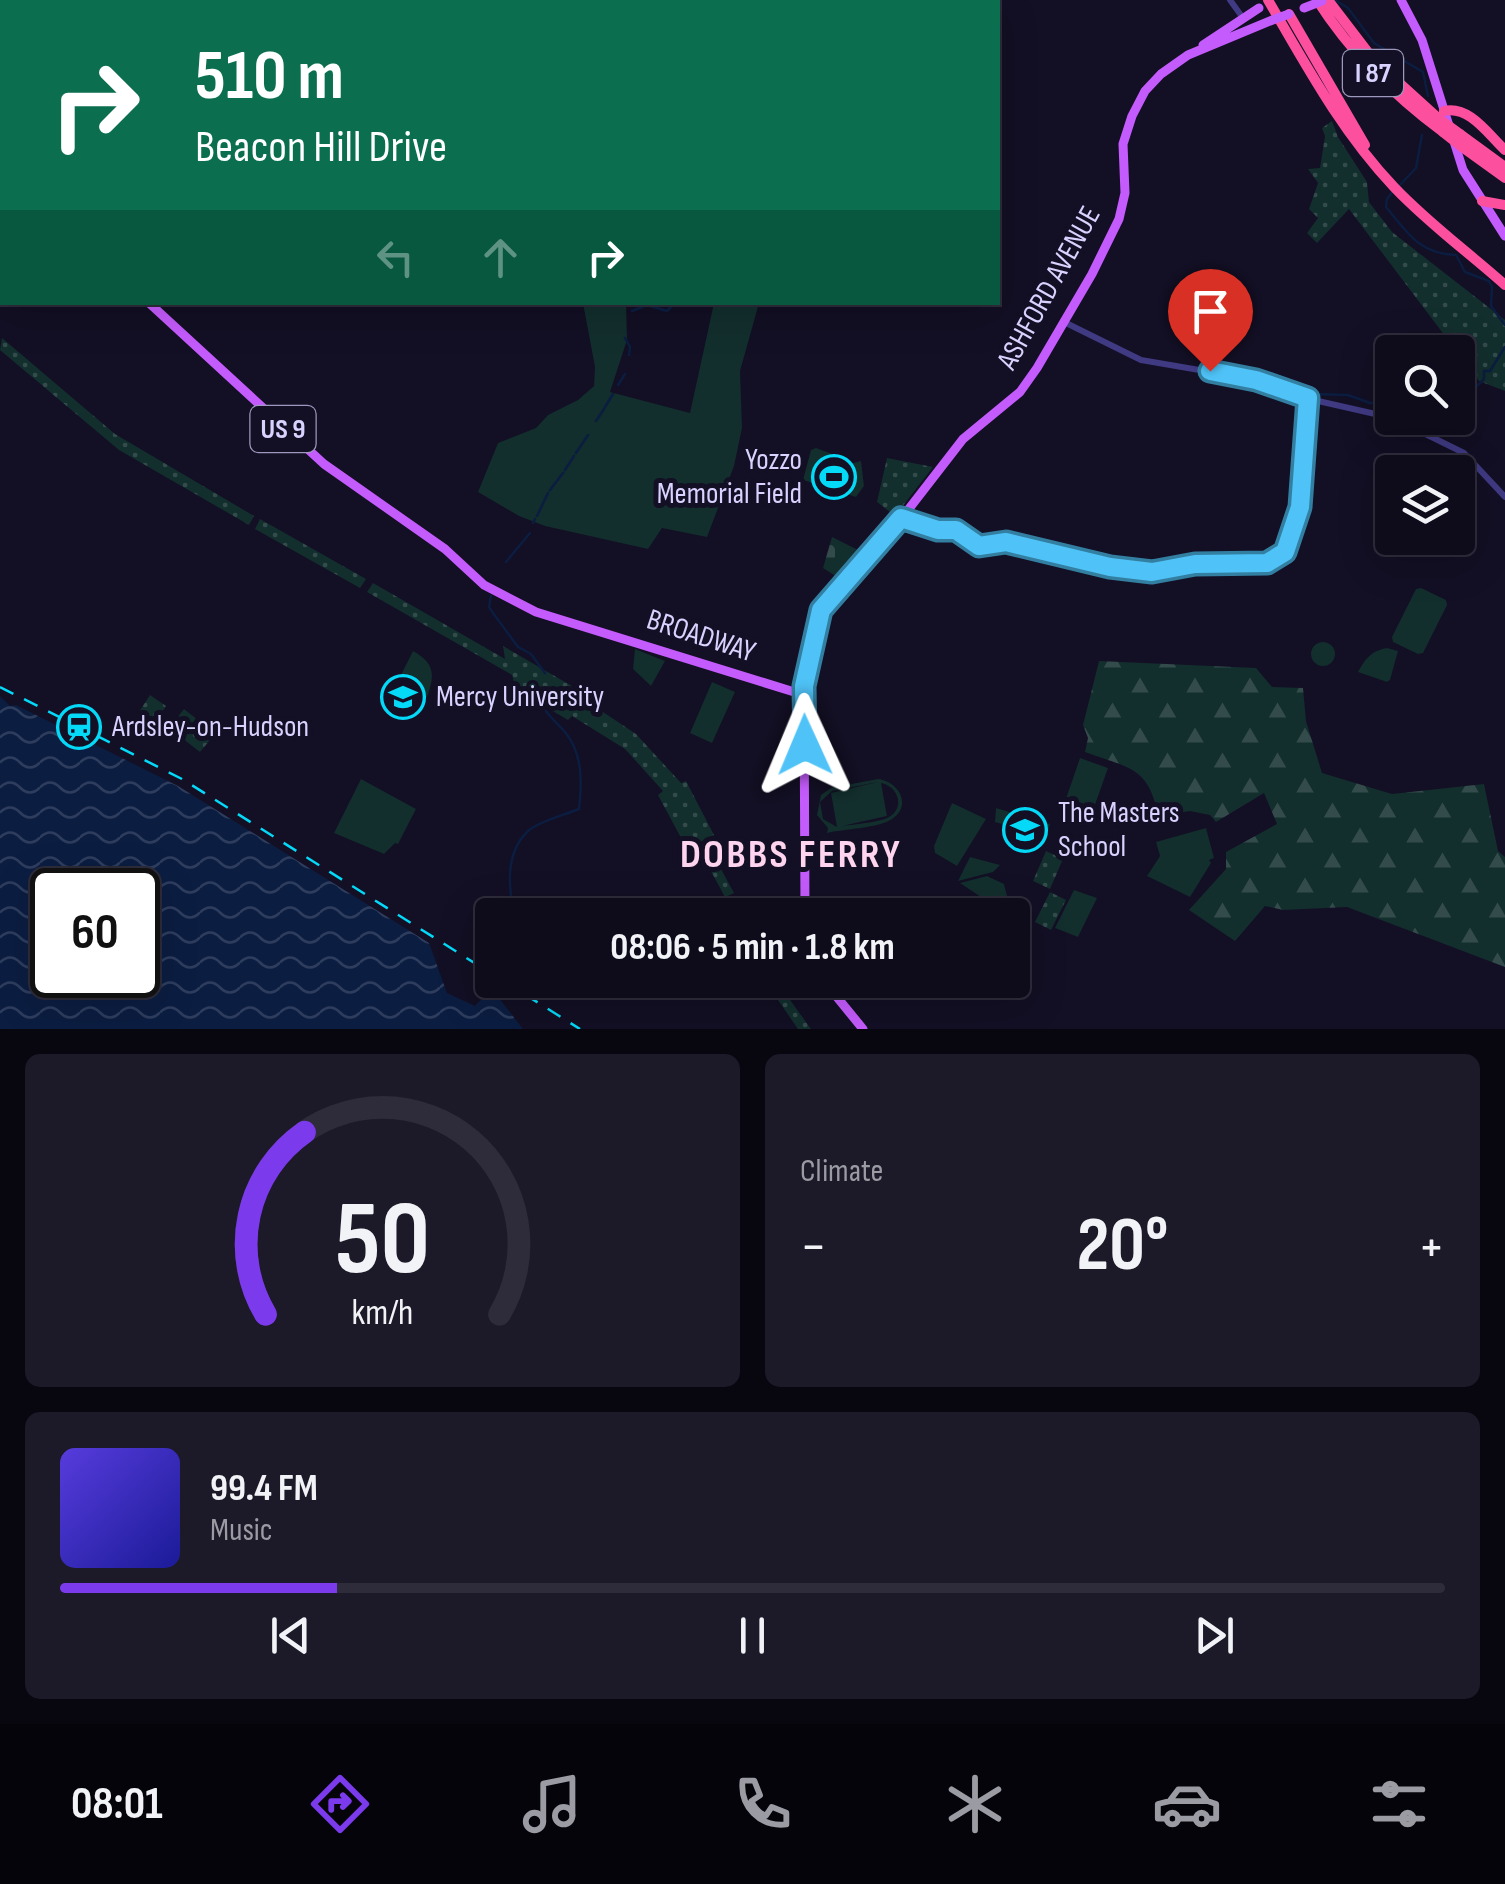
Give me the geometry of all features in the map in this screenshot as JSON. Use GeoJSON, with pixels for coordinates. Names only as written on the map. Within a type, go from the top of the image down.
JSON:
{"type":"FeatureCollection","features":[{"type":"Feature","properties":{"kind":"highway","name":"I 87"},"geometry":{"type":"LineString","coordinates":[[1323,0],[1374,60],[1505,167]]}},
{"type":"Feature","properties":{"kind":"highway","name":"I 87"},"geometry":{"type":"LineString","coordinates":[[1323,0],[1344,39],[1377,76],[1442,132],[1505,178]]}},
{"type":"Feature","properties":{"kind":"highway"},"geometry":{"type":"LineString","coordinates":[[1256,9],[1267,7],[1283,16],[1374,158],[1397,187]]}},
{"type":"Feature","properties":{"kind":"highway"},"geometry":{"type":"LineString","coordinates":[[1256,9],[1314,62]]}},
{"type":"Feature","properties":{"kind":"highway"},"geometry":{"type":"LineString","coordinates":[[1283,16],[1325,98],[1397,187],[1505,283]]}},
{"type":"Feature","properties":{"kind":"highway"},"geometry":{"type":"LineString","coordinates":[[1441,114],[1456,109],[1467,114],[1505,150]]}},
{"type":"Feature","properties":{"kind":"highway"},"geometry":{"type":"LineString","coordinates":[[1482,201],[1505,205]]}},
{"type":"Feature","properties":{"kind":"main road","name":"ASHFORD AVENUE"},"geometry":{"type":"LineString","coordinates":[[804,696],[822,607],[862,566],[963,439],[1020,392],[1064,322],[1119,219],[1125,193],[1123,144],[1136,104],[1161,74],[1198,51],[1323,0]]}},
{"type":"Feature","properties":{"kind":"main road"},"geometry":{"type":"LineString","coordinates":[[1401,0],[1422,40],[1441,114],[1461,166],[1505,236]]}},
{"type":"Feature","properties":{"kind":"main road"},"geometry":{"type":"LineString","coordinates":[[1256,9],[1250,22],[1258,26]]}},
{"type":"Feature","properties":{"kind":"main road"},"geometry":{"type":"LineString","coordinates":[[1234,36],[1232,28],[1256,9]]}},
{"type":"Feature","properties":{"kind":"main road"},"geometry":{"type":"LineString","coordinates":[[1198,51],[1256,9]]}},
{"type":"Feature","properties":{"kind":"main road","name":"BROADWAY"},"geometry":{"type":"LineString","coordinates":[[151,305],[324,464],[445,549],[484,584],[536,612],[804,696]]}},
{"type":"Feature","properties":{"kind":"main road"},"geometry":{"type":"LineString","coordinates":[[804,696],[805,898]]}},
{"type":"Feature","properties":{"kind":"main road"},"geometry":{"type":"LineString","coordinates":[[838,998],[863,1029]]}},
{"type":"Feature","properties":{"kind":"street"},"geometry":{"type":"LineString","coordinates":[[1230,0],[1256,9]]}},
{"type":"Feature","properties":{"kind":"street"},"geometry":{"type":"LineString","coordinates":[[1064,322],[1142,360],[1246,378],[1308,398],[1393,418],[1470,458],[1505,497]]}},
{"type":"Feature","properties":{"kind":"street"},"geometry":{"type":"LineString","coordinates":[[901,518],[928,528],[956,530],[979,546],[1006,542],[1128,570],[1161,572],[1210,562],[1267,563],[1285,552],[1300,507],[1308,398]]}},
{"type":"Feature","properties":{"kind":"green space"},"geometry":{"type":"Polygon","coordinates":[[[1332,121],[1367,182],[1369,202],[1392,232],[1505,320],[1505,391],[1475,376],[1475,335],[1444,335],[1349,209],[1317,243],[1307,233],[1318,218],[1309,209],[1318,183],[1308,169],[1320,168],[1325,136],[1322,128],[1332,121]]]}},
{"type":"Feature","properties":{"kind":"green space"},"geometry":{"type":"Polygon","coordinates":[[[583,305],[626,305],[627,340],[610,392],[690,413],[714,305],[758,305],[740,371],[742,428],[734,466],[707,537],[662,528],[648,549],[545,526],[478,492],[498,443],[536,428],[548,415],[578,400],[594,386],[595,367],[583,305]]]}},
{"type":"Feature","properties":{"kind":"green space"},"geometry":{"type":"Polygon","coordinates":[[[2,338],[115,434],[254,516],[249,525],[119,450],[0,350],[2,338]]]}},
{"type":"Feature","properties":{"kind":"green space","name":"Yozzo Memorial Field"},"geometry":{"type":"Polygon","coordinates":[[[811,450],[835,455],[833,463],[842,466],[861,461],[864,486],[856,497],[803,480],[811,450]]]}},
{"type":"Feature","properties":{"kind":"green space"},"geometry":{"type":"Polygon","coordinates":[[[887,458],[933,467],[895,516],[877,502],[887,458]]]}},
{"type":"Feature","properties":{"kind":"green space"},"geometry":{"type":"Polygon","coordinates":[[[260,519],[366,579],[360,588],[255,529],[260,519]]]}},
{"type":"Feature","properties":{"kind":"green space"},"geometry":{"type":"Polygon","coordinates":[[[832,537],[866,554],[842,580],[823,568],[832,537]]]}},
{"type":"Feature","properties":{"kind":"green space"},"geometry":{"type":"Polygon","coordinates":[[[373,583],[505,659],[503,646],[584,693],[582,698],[636,734],[681,783],[686,781],[714,835],[687,849],[658,795],[663,791],[625,749],[572,716],[568,720],[516,689],[512,675],[367,592],[373,583]]]}},
{"type":"Feature","properties":{"kind":"green space"},"geometry":{"type":"Polygon","coordinates":[[[1416,589],[1446,600],[1447,605],[1423,653],[1418,654],[1393,642],[1392,637],[1416,589]]]}},
{"type":"Feature","properties":{"kind":"green space"},"geometry":{"type":"Polygon","coordinates":[[[1323,642],[1335,654],[1323,666],[1311,654],[1323,642]]]}},
{"type":"Feature","properties":{"kind":"green space"},"geometry":{"type":"Polygon","coordinates":[[[1387,648],[1398,651],[1390,680],[1358,672],[1370,656],[1387,648]]]}},
{"type":"Feature","properties":{"kind":"green space"},"geometry":{"type":"Polygon","coordinates":[[[635,649],[665,661],[651,686],[633,669],[635,649]]]}},
{"type":"Feature","properties":{"kind":"green space"},"geometry":{"type":"Polygon","coordinates":[[[413,651],[426,660],[431,670],[427,697],[398,681],[413,651]]]}},
{"type":"Feature","properties":{"kind":"green space"},"geometry":{"type":"Polygon","coordinates":[[[1099,661],[1256,668],[1272,687],[1303,688],[1306,721],[1322,773],[1392,794],[1484,784],[1498,851],[1505,857],[1505,967],[1347,907],[1283,910],[1265,906],[1235,941],[1189,910],[1226,869],[1226,852],[1277,824],[1264,793],[1216,822],[1210,815],[1190,811],[1158,816],[1142,778],[1125,766],[1085,752],[1088,738],[1083,725],[1099,661]]]}},
{"type":"Feature","properties":{"kind":"green space"},"geometry":{"type":"Polygon","coordinates":[[[712,682],[735,692],[712,743],[690,733],[712,682]]]}},
{"type":"Feature","properties":{"kind":"green space"},"geometry":{"type":"Polygon","coordinates":[[[150,695],[166,706],[153,726],[137,715],[150,695]]]}},
{"type":"Feature","properties":{"kind":"green space"},"geometry":{"type":"Polygon","coordinates":[[[184,709],[215,734],[200,752],[169,728],[184,709]]]}},
{"type":"Feature","properties":{"kind":"green space"},"geometry":{"type":"Polygon","coordinates":[[[1080,758],[1108,768],[1089,822],[1061,813],[1080,758]]]}},
{"type":"Feature","properties":{"kind":"green space"},"geometry":{"type":"Polygon","coordinates":[[[361,779],[416,809],[398,844],[384,854],[334,833],[361,779]]]}},
{"type":"Feature","properties":{"kind":"green space"},"geometry":{"type":"Polygon","coordinates":[[[878,779],[897,789],[901,807],[886,822],[827,833],[828,828],[817,815],[821,795],[831,788],[878,779]],[[878,782],[832,791],[820,802],[823,819],[837,827],[831,793],[878,782]],[[881,783],[887,816],[842,826],[875,822],[885,819],[896,811],[896,794],[881,783]]]}},
{"type":"Feature","properties":{"kind":"green space"},"geometry":{"type":"Polygon","coordinates":[[[952,803],[986,819],[957,866],[935,853],[934,846],[952,803]]]}},
{"type":"Feature","properties":{"kind":"green space"},"geometry":{"type":"Polygon","coordinates":[[[996,808],[1050,824],[1047,836],[995,822],[996,808]]]}},
{"type":"Feature","properties":{"kind":"green space"},"geometry":{"type":"Polygon","coordinates":[[[1206,828],[1214,858],[1209,860],[1211,863],[1190,897],[1147,876],[1160,856],[1156,842],[1206,828]]]}},
{"type":"Feature","properties":{"kind":"green space"},"geometry":{"type":"Polygon","coordinates":[[[709,847],[734,893],[725,897],[700,851],[709,847]]]}},
{"type":"Feature","properties":{"kind":"green space"},"geometry":{"type":"Polygon","coordinates":[[[1046,851],[1063,859],[1050,889],[1033,881],[1046,851]]]}},
{"type":"Feature","properties":{"kind":"green space"},"geometry":{"type":"Polygon","coordinates":[[[970,857],[1000,865],[993,872],[958,881],[970,857]]]}},
{"type":"Feature","properties":{"kind":"green space"},"geometry":{"type":"Polygon","coordinates":[[[987,876],[1004,884],[1008,898],[982,898],[960,883],[987,876]]]}},
{"type":"Feature","properties":{"kind":"green space"},"geometry":{"type":"Polygon","coordinates":[[[1074,890],[1097,898],[1078,937],[1055,928],[1074,890]]]}},
{"type":"Feature","properties":{"kind":"green space"},"geometry":{"type":"Polygon","coordinates":[[[1050,892],[1066,900],[1051,930],[1035,922],[1050,892]]]}},
{"type":"Feature","properties":{"kind":"green space"},"geometry":{"type":"Polygon","coordinates":[[[777,998],[789,998],[811,1029],[798,1029],[777,998]]]}},
{"type":"Feature","properties":{"kind":"water"},"geometry":{"type":"Polygon","coordinates":[[[0,696],[10,706],[16,705],[178,786],[429,943],[447,993],[475,1006],[483,998],[499,998],[523,1029],[0,1029],[0,696]]]}},
{"type":"Feature","properties":{"kind":"waterway"},"geometry":{"type":"LineString","coordinates":[[1335,0],[1348,8],[1374,43],[1423,72],[1428,96]]}},
{"type":"Feature","properties":{"kind":"waterway"},"geometry":{"type":"LineString","coordinates":[[1399,186],[1416,168],[1422,135]]}},
{"type":"Feature","properties":{"kind":"waterway"},"geometry":{"type":"LineString","coordinates":[[1393,191],[1386,207],[1415,240],[1433,251],[1456,255],[1465,272],[1489,281],[1491,306],[1505,325]]}},
{"type":"Feature","properties":{"kind":"waterway"},"geometry":{"type":"LineString","coordinates":[[632,311],[647,305]]}},
{"type":"Feature","properties":{"kind":"waterway"},"geometry":{"type":"LineString","coordinates":[[647,305],[667,311],[671,305]]}},
{"type":"Feature","properties":{"kind":"waterway"},"geometry":{"type":"LineString","coordinates":[[625,338],[629,355]]}},
{"type":"Feature","properties":{"kind":"waterway"},"geometry":{"type":"LineString","coordinates":[[1475,388],[1505,347]]}},
{"type":"Feature","properties":{"kind":"waterway"},"geometry":{"type":"LineString","coordinates":[[618,385],[625,374]]}},
{"type":"Feature","properties":{"kind":"waterway"},"geometry":{"type":"LineString","coordinates":[[1271,391],[1296,404],[1301,402]]}},
{"type":"Feature","properties":{"kind":"waterway"},"geometry":{"type":"LineString","coordinates":[[605,407],[613,394]]}},
{"type":"Feature","properties":{"kind":"waterway"},"geometry":{"type":"LineString","coordinates":[[1312,394],[1348,395],[1375,403]]}},
{"type":"Feature","properties":{"kind":"waterway"},"geometry":{"type":"LineString","coordinates":[[596,421],[604,409]]}},
{"type":"Feature","properties":{"kind":"waterway"},"geometry":{"type":"LineString","coordinates":[[576,453],[588,435]]}},
{"type":"Feature","properties":{"kind":"waterway"},"geometry":{"type":"LineString","coordinates":[[565,470],[574,456]]}},
{"type":"Feature","properties":{"kind":"waterway"},"geometry":{"type":"LineString","coordinates":[[550,490],[563,473]]}},
{"type":"Feature","properties":{"kind":"waterway"},"geometry":{"type":"LineString","coordinates":[[537,516],[548,493]]}},
{"type":"Feature","properties":{"kind":"waterway"},"geometry":{"type":"LineString","coordinates":[[533,523],[535,519]]}},
{"type":"Feature","properties":{"kind":"waterway"},"geometry":{"type":"LineString","coordinates":[[506,562],[530,533]]}},
{"type":"Feature","properties":{"kind":"waterway"},"geometry":{"type":"LineString","coordinates":[[491,596],[489,607],[493,613],[518,647],[531,654],[545,673]]}},
{"type":"Feature","properties":{"kind":"waterway"},"geometry":{"type":"LineString","coordinates":[[512,898],[510,871],[521,840],[539,824],[579,809],[581,779],[575,750],[545,710],[539,693]]}},
{"type":"Feature","properties":{"kind":"railway"},"geometry":{"type":"LineString","coordinates":[[0,687],[182,779],[475,963]]}},
{"type":"Feature","properties":{"kind":"railway"},"geometry":{"type":"LineString","coordinates":[[531,998],[580,1029]]}},
{"type":"Feature","properties":{"kind":"place","name":"Yozzo Memorial Field"},"geometry":{"type":"Point","coordinates":[834,477]}},
{"type":"Feature","properties":{"kind":"place","name":"Mercy University"},"geometry":{"type":"Point","coordinates":[403,697]}},
{"type":"Feature","properties":{"kind":"place","name":"Ardsley-on-Hudson"},"geometry":{"type":"Point","coordinates":[79,727]}},
{"type":"Feature","properties":{"kind":"place","name":"The Masters School"},"geometry":{"type":"Point","coordinates":[1025,830]}},
{"type":"Feature","properties":{"kind":"district","name":"DOBBS FERRY"},"geometry":{"type":"Point","coordinates":[791,855]}},
{"type":"Feature","properties":{"kind":"route"},"geometry":{"type":"LineString","coordinates":[[805,745],[804,686],[821,610],[901,518],[938,530],[956,530],[979,546],[1006,542],[1134,571],[1161,572],[1210,562],[1267,563],[1285,552],[1300,507],[1308,398],[1256,380],[1210,371]]}}]}
